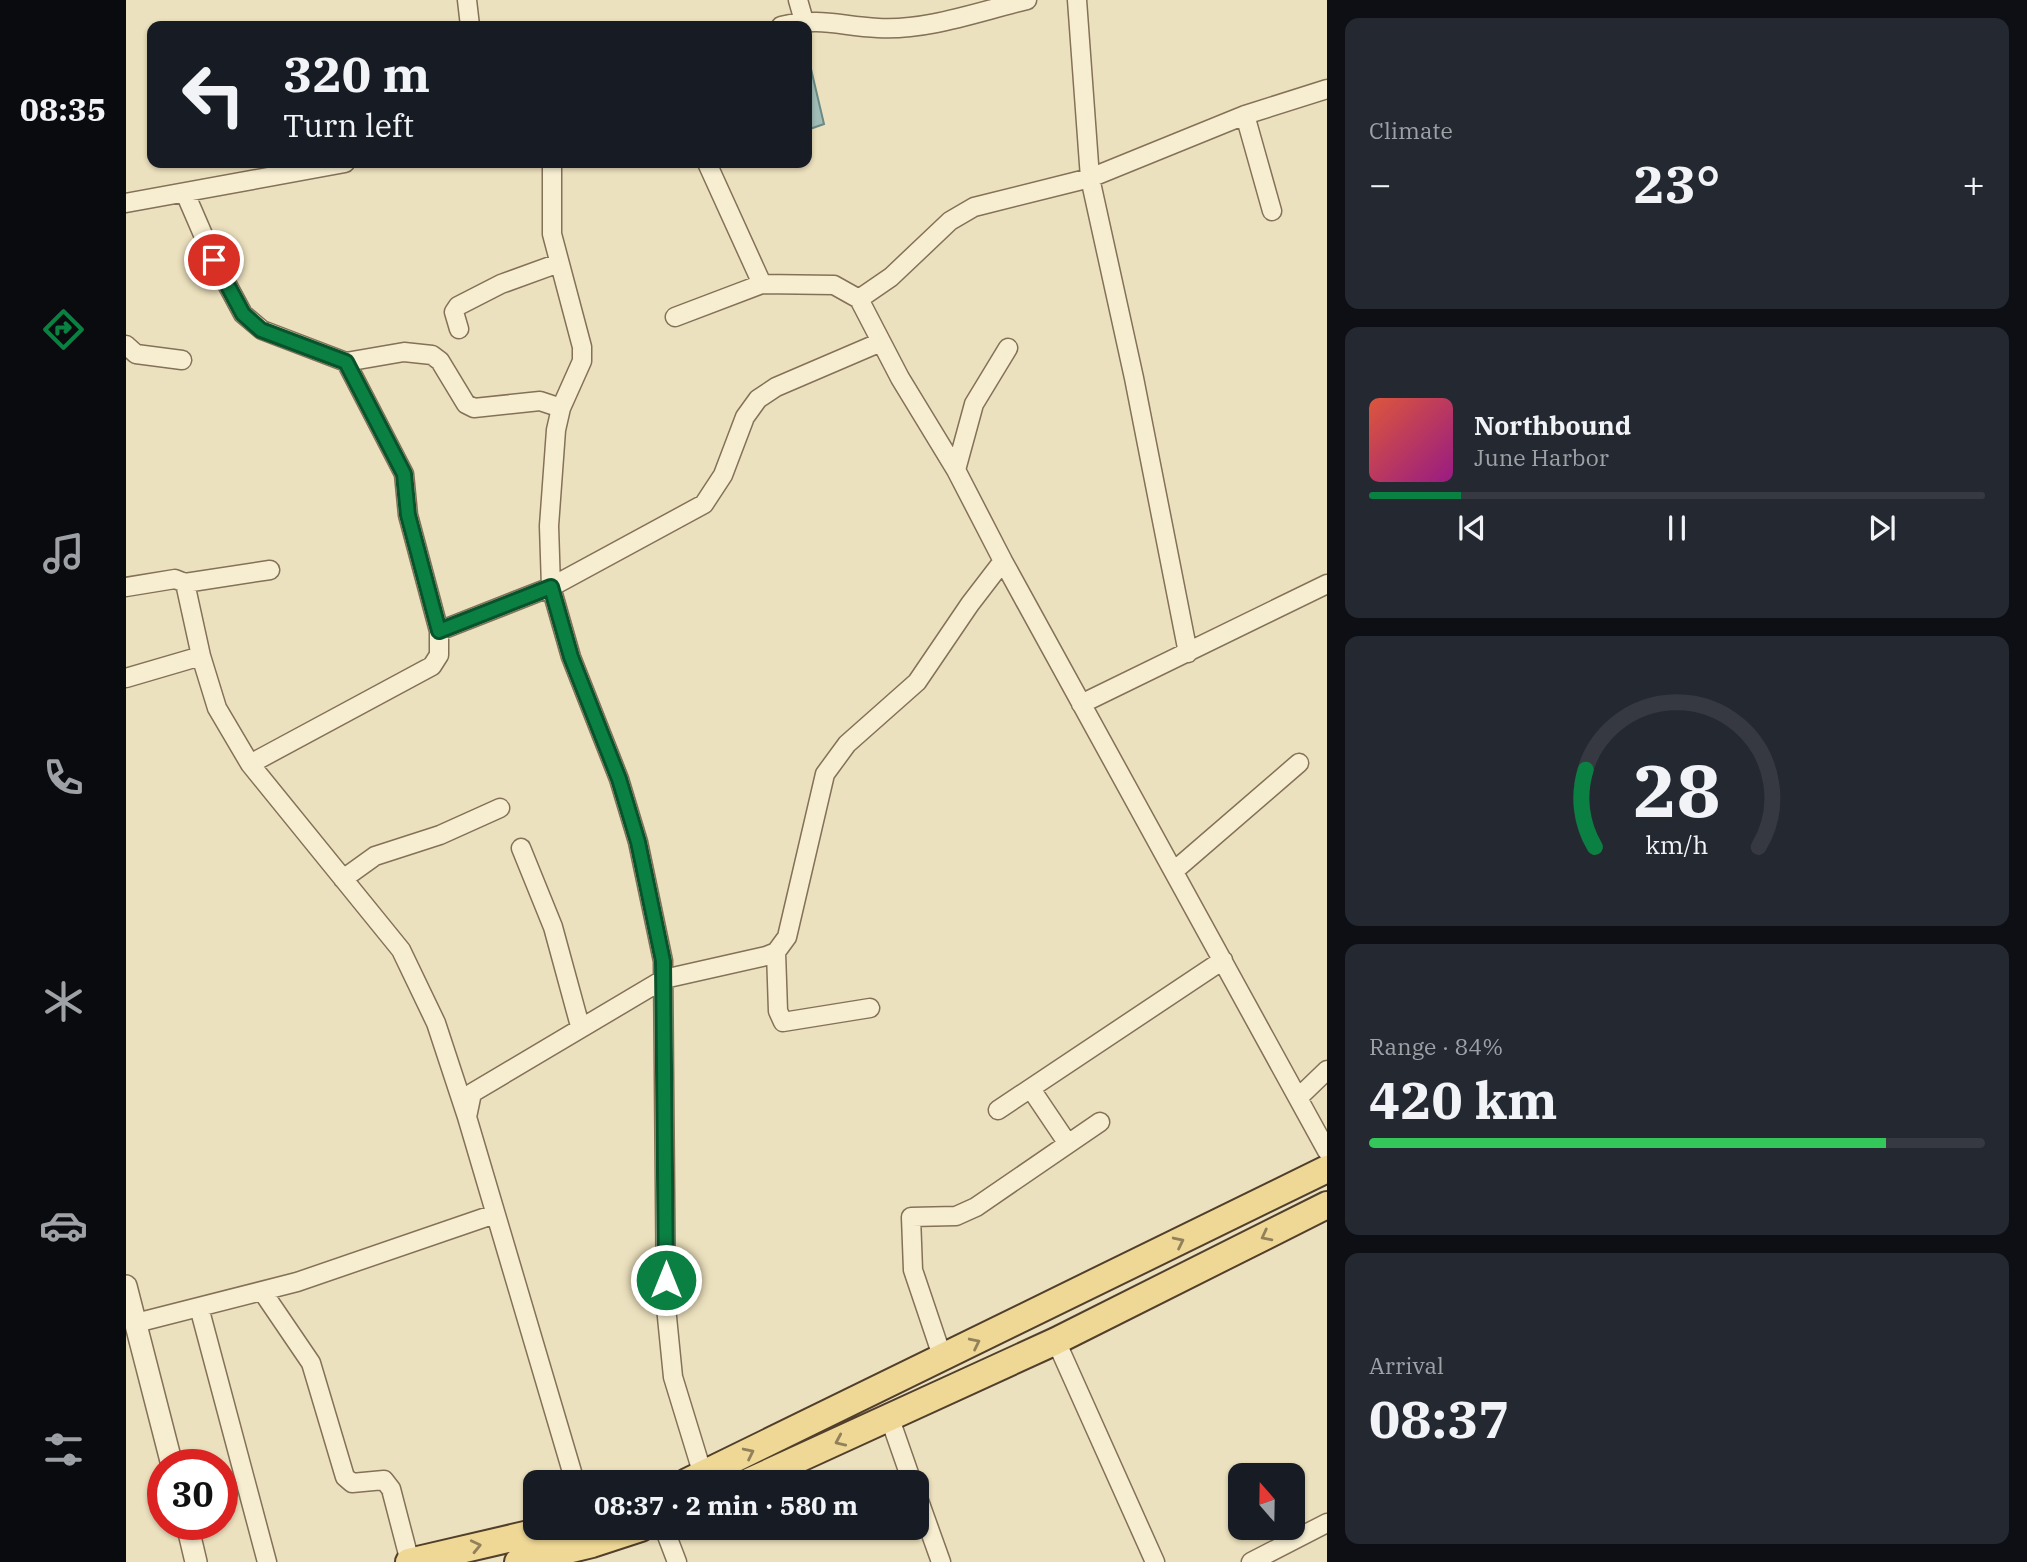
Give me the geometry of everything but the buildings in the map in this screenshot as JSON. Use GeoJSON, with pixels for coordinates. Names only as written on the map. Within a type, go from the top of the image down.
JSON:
{"type":"FeatureCollection","features":[{"type":"Feature","properties":{"kind":"main road"},"geometry":{"type":"LineString","coordinates":[[714,1470],[1327,1169]]}},
{"type":"Feature","properties":{"kind":"main road"},"geometry":{"type":"LineString","coordinates":[[775,1470],[1056,1341],[1327,1205]]}},
{"type":"Feature","properties":{"kind":"main road"},"geometry":{"type":"LineString","coordinates":[[409,1562],[523,1535]]}},
{"type":"Feature","properties":{"kind":"main road"},"geometry":{"type":"LineString","coordinates":[[518,1562],[604,1540]]}},
{"type":"Feature","properties":{"kind":"street"},"geometry":{"type":"LineString","coordinates":[[467,0],[469,21]]}},
{"type":"Feature","properties":{"kind":"street"},"geometry":{"type":"LineString","coordinates":[[798,0],[804,21]]}},
{"type":"Feature","properties":{"kind":"street"},"geometry":{"type":"LineString","coordinates":[[812,22],[896,27],[935,22],[1027,0]]}},
{"type":"Feature","properties":{"kind":"street"},"geometry":{"type":"LineString","coordinates":[[1077,0],[1090,178],[1134,378],[1188,653]]}},
{"type":"Feature","properties":{"kind":"street"},"geometry":{"type":"LineString","coordinates":[[859,299],[891,277],[950,221],[974,207],[1090,178],[1245,115],[1327,89]]}},
{"type":"Feature","properties":{"kind":"street"},"geometry":{"type":"LineString","coordinates":[[1245,115],[1272,211]]}},
{"type":"Feature","properties":{"kind":"street"},"geometry":{"type":"LineString","coordinates":[[126,203],[318,168]]}},
{"type":"Feature","properties":{"kind":"street"},"geometry":{"type":"LineString","coordinates":[[552,168],[552,234],[582,347],[582,361],[561,408],[556,430],[549,526],[551,587],[571,657],[619,779],[638,842],[664,979],[666,1307],[673,1377],[693,1470]]}},
{"type":"Feature","properties":{"kind":"street"},"geometry":{"type":"LineString","coordinates":[[709,168],[762,285]]}},
{"type":"Feature","properties":{"kind":"street"},"geometry":{"type":"LineString","coordinates":[[185,193],[214,260],[243,314],[261,330],[346,362],[404,352],[432,355],[440,361],[466,404],[474,408],[540,401],[561,408]]}},
{"type":"Feature","properties":{"kind":"street"},"geometry":{"type":"LineString","coordinates":[[459,329],[454,312],[458,306],[501,284],[559,263]]}},
{"type":"Feature","properties":{"kind":"street"},"geometry":{"type":"LineString","coordinates":[[675,317],[762,285],[834,285],[859,299],[956,470],[1003,561],[1327,1151]]}},
{"type":"Feature","properties":{"kind":"street"},"geometry":{"type":"LineString","coordinates":[[439,631],[551,587],[704,504],[723,475],[746,416],[758,399],[776,387],[881,342]]}},
{"type":"Feature","properties":{"kind":"street"},"geometry":{"type":"LineString","coordinates":[[126,345],[136,354],[182,360]]}},
{"type":"Feature","properties":{"kind":"street"},"geometry":{"type":"LineString","coordinates":[[956,470],[974,404],[1008,348]]}},
{"type":"Feature","properties":{"kind":"street"},"geometry":{"type":"LineString","coordinates":[[250,764],[432,666],[439,655],[439,631],[408,515],[404,474],[346,362]]}},
{"type":"Feature","properties":{"kind":"street"},"geometry":{"type":"LineString","coordinates":[[467,1117],[472,1093],[580,1026],[664,979],[745,962],[776,952],[787,937],[825,774],[847,744],[917,682],[1003,561]]}},
{"type":"Feature","properties":{"kind":"street"},"geometry":{"type":"LineString","coordinates":[[126,587],[176,579],[185,583],[270,570]]}},
{"type":"Feature","properties":{"kind":"street"},"geometry":{"type":"LineString","coordinates":[[185,583],[201,656],[217,708],[250,764],[401,950],[436,1023],[467,1117],[571,1470]]}},
{"type":"Feature","properties":{"kind":"street"},"geometry":{"type":"LineString","coordinates":[[1082,704],[1327,584]]}},
{"type":"Feature","properties":{"kind":"street"},"geometry":{"type":"LineString","coordinates":[[126,678],[201,656]]}},
{"type":"Feature","properties":{"kind":"street"},"geometry":{"type":"LineString","coordinates":[[1174,871],[1299,764]]}},
{"type":"Feature","properties":{"kind":"street"},"geometry":{"type":"LineString","coordinates":[[343,879],[375,856],[440,835],[500,808]]}},
{"type":"Feature","properties":{"kind":"street"},"geometry":{"type":"LineString","coordinates":[[521,848],[553,928],[580,1026]]}},
{"type":"Feature","properties":{"kind":"street"},"geometry":{"type":"LineString","coordinates":[[776,952],[779,1011],[783,1022],[870,1008]]}},
{"type":"Feature","properties":{"kind":"street"},"geometry":{"type":"LineString","coordinates":[[998,1110],[1223,960]]}},
{"type":"Feature","properties":{"kind":"street"},"geometry":{"type":"LineString","coordinates":[[1299,1097],[1327,1070]]}},
{"type":"Feature","properties":{"kind":"street"},"geometry":{"type":"LineString","coordinates":[[1031,1089],[1068,1144]]}},
{"type":"Feature","properties":{"kind":"street"},"geometry":{"type":"LineString","coordinates":[[943,1359],[913,1270],[911,1217],[956,1216],[976,1207],[1100,1122]]}},
{"type":"Feature","properties":{"kind":"street"},"geometry":{"type":"LineString","coordinates":[[136,1323],[297,1283],[495,1214]]}},
{"type":"Feature","properties":{"kind":"street"},"geometry":{"type":"LineString","coordinates":[[126,1286],[168,1449]]}},
{"type":"Feature","properties":{"kind":"street"},"geometry":{"type":"LineString","coordinates":[[262,1291],[311,1363],[345,1477],[352,1483],[377,1478],[388,1483],[396,1504],[409,1562]]}},
{"type":"Feature","properties":{"kind":"street"},"geometry":{"type":"LineString","coordinates":[[199,1307],[267,1562]]}},
{"type":"Feature","properties":{"kind":"street"},"geometry":{"type":"LineString","coordinates":[[1056,1341],[1154,1562]]}},
{"type":"Feature","properties":{"kind":"street"},"geometry":{"type":"LineString","coordinates":[[890,1419],[908,1470]]}},
{"type":"Feature","properties":{"kind":"street"},"geometry":{"type":"LineString","coordinates":[[1251,1562],[1278,1555],[1327,1523]]}},
{"type":"Feature","properties":{"kind":"street"},"geometry":{"type":"LineString","coordinates":[[929,1529],[941,1562]]}},
{"type":"Feature","properties":{"kind":"street"},"geometry":{"type":"LineString","coordinates":[[191,1540],[196,1562]]}},
{"type":"Feature","properties":{"kind":"street"},"geometry":{"type":"LineString","coordinates":[[669,1540],[677,1562]]}},
{"type":"Feature","properties":{"kind":"water"},"geometry":{"type":"Polygon","coordinates":[[[812,73],[824,124],[812,128],[812,73]]]}},
{"type":"Feature","properties":{"kind":"route"},"geometry":{"type":"LineString","coordinates":[[214,260],[243,314],[261,330],[346,362],[404,474],[408,515],[439,631],[551,587],[571,657],[619,779],[638,842],[663,961],[666,1280]]}}]}
